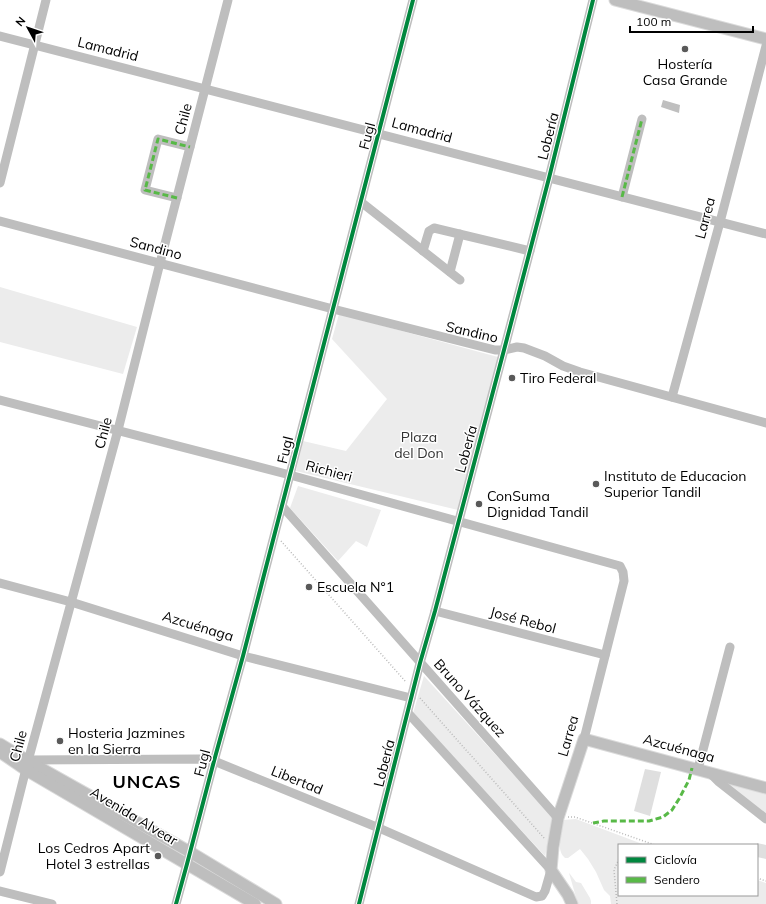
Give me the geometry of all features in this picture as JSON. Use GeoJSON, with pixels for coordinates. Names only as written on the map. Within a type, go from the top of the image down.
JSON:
{"type":"FeatureCollection","features":[{"type":"Feature","properties":{"kind":"main road"},"geometry":{"type":"LineString","coordinates":[[615,0],[766,39]]}},
{"type":"Feature","properties":{"kind":"main road","name":"Azcuénaga"},"geometry":{"type":"LineString","coordinates":[[584,739],[766,788]]}},
{"type":"Feature","properties":{"kind":"main road","name":"Larrea"},"geometry":{"type":"LineString","coordinates":[[551,870],[552,847],[558,818],[584,739]]}},
{"type":"Feature","properties":{"kind":"main road","name":"Avenida Alvear"},"geometry":{"type":"LineString","coordinates":[[0,750],[190,852],[276,904]]}},
{"type":"Feature","properties":{"kind":"main road","name":"Avenida Alvear"},"geometry":{"type":"LineString","coordinates":[[27,765],[187,864],[255,904]]}},
{"type":"Feature","properties":{"kind":"main road"},"geometry":{"type":"LineString","coordinates":[[551,870],[568,895],[572,904]]}},
{"type":"Feature","properties":{"kind":"street"},"geometry":{"type":"LineString","coordinates":[[0,183],[46,0]]}},
{"type":"Feature","properties":{"kind":"street","name":"Chile"},"geometry":{"type":"LineString","coordinates":[[0,872],[27,765],[118,430],[228,0]]}},
{"type":"Feature","properties":{"kind":"street","name":"Fugl"},"geometry":{"type":"LineString","coordinates":[[176,904],[243,656],[413,0]]}},
{"type":"Feature","properties":{"kind":"street","name":"Lobería"},"geometry":{"type":"LineString","coordinates":[[359,904],[420,663],[549,178],[593,0]]}},
{"type":"Feature","properties":{"kind":"street","name":"Lamadrid"},"geometry":{"type":"LineString","coordinates":[[0,36],[766,234]]}},
{"type":"Feature","properties":{"kind":"street","name":"Larrea"},"geometry":{"type":"LineString","coordinates":[[672,397],[766,46]]}},
{"type":"Feature","properties":{"kind":"street"},"geometry":{"type":"LineString","coordinates":[[622,197],[642,119]]}},
{"type":"Feature","properties":{"kind":"street"},"geometry":{"type":"LineString","coordinates":[[177,198],[145,190],[158,139],[190,147]]}},
{"type":"Feature","properties":{"kind":"street"},"geometry":{"type":"LineString","coordinates":[[361,202],[460,280]]}},
{"type":"Feature","properties":{"kind":"street","name":"Sandino"},"geometry":{"type":"LineString","coordinates":[[0,221],[160,264],[495,350],[504,350],[516,347],[524,348],[580,372],[766,423]]}},
{"type":"Feature","properties":{"kind":"street"},"geometry":{"type":"LineString","coordinates":[[423,251],[429,231],[434,228],[530,251]]}},
{"type":"Feature","properties":{"kind":"street"},"geometry":{"type":"LineString","coordinates":[[450,272],[460,234]]}},
{"type":"Feature","properties":{"kind":"street","name":"Richieri"},"geometry":{"type":"LineString","coordinates":[[0,400],[290,475],[458,521],[620,566],[623,572]]}},
{"type":"Feature","properties":{"kind":"street","name":"Bruno Vázquez"},"geometry":{"type":"LineString","coordinates":[[282,506],[558,818]]}},
{"type":"Feature","properties":{"kind":"street","name":"Larrea"},"geometry":{"type":"LineString","coordinates":[[584,739],[624,581],[623,572]]}},
{"type":"Feature","properties":{"kind":"street","name":"Azcuénaga"},"geometry":{"type":"LineString","coordinates":[[0,583],[71,602],[243,656],[411,698]]}},
{"type":"Feature","properties":{"kind":"street","name":"José Rebol"},"geometry":{"type":"LineString","coordinates":[[435,611],[605,656]]}},
{"type":"Feature","properties":{"kind":"street"},"geometry":{"type":"LineString","coordinates":[[698,769],[730,647]]}},
{"type":"Feature","properties":{"kind":"street"},"geometry":{"type":"LineString","coordinates":[[408,713],[551,870]]}},
{"type":"Feature","properties":{"kind":"street","name":"Libertad"},"geometry":{"type":"LineString","coordinates":[[27,765],[199,759],[214,761],[379,828],[536,897],[542,896],[545,891],[551,870]]}},
{"type":"Feature","properties":{"kind":"street"},"geometry":{"type":"LineString","coordinates":[[709,772],[719,782],[766,819]]}},
{"type":"Feature","properties":{"kind":"street"},"geometry":{"type":"LineString","coordinates":[[0,891],[52,904]]}},
{"type":"Feature","properties":{"kind":"path"},"geometry":{"type":"LineString","coordinates":[[558,818],[575,817],[652,844]]}},
{"type":"Feature","properties":{"kind":"path"},"geometry":{"type":"LineString","coordinates":[[617,904],[614,870],[618,861]]}},
{"type":"Feature","properties":{"kind":"green space"},"geometry":{"type":"Polygon","coordinates":[[[0,287],[137,327],[123,374],[0,342],[0,287]]]}},
{"type":"Feature","properties":{"kind":"green space","name":"Plaza del Don"},"geometry":{"type":"Polygon","coordinates":[[[339,314],[498,357],[458,510],[296,471],[303,441],[346,451],[387,399],[332,339],[339,314]]]}},
{"type":"Feature","properties":{"kind":"green space"},"geometry":{"type":"Polygon","coordinates":[[[298,486],[381,510],[367,547],[356,541],[338,561],[290,508],[298,486]]]}},
{"type":"Feature","properties":{"kind":"green space"},"geometry":{"type":"Polygon","coordinates":[[[424,676],[554,819],[545,856],[413,713],[424,676]]]}},
{"type":"Feature","properties":{"kind":"green space"},"geometry":{"type":"Polygon","coordinates":[[[722,781],[766,793],[766,816],[722,781]]]}},
{"type":"Feature","properties":{"kind":"green space"},"geometry":{"type":"Polygon","coordinates":[[[576,819],[642,844],[618,844],[618,896],[758,896],[758,880],[766,883],[766,904],[611,904],[610,896],[604,890],[596,872],[580,849],[568,858],[565,858],[562,855],[560,845],[563,820],[576,819]]]}},
{"type":"Feature","properties":{"kind":"green space"},"geometry":{"type":"Polygon","coordinates":[[[569,873],[576,882],[581,883],[590,898],[591,904],[578,904],[569,873]]]}},
{"type":"Feature","properties":{"kind":"shaded area"},"geometry":{"type":"Polygon","coordinates":[[[663,100],[680,105],[679,113],[661,107],[663,100]]]}},
{"type":"Feature","properties":{"kind":"building"},"geometry":{"type":"Polygon","coordinates":[[[645,769],[661,772],[650,816],[634,811],[645,769]]]}},
{"type":"Feature","properties":{"kind":"building"},"geometry":{"type":"Polygon","coordinates":[[[757,844],[766,845],[766,859],[758,857],[757,844]]]}},
{"type":"Feature","properties":{"kind":"marked path"},"geometry":{"type":"LineString","coordinates":[[622,197],[642,119]]}},
{"type":"Feature","properties":{"kind":"marked path"},"geometry":{"type":"LineString","coordinates":[[177,198],[145,190],[158,139],[190,147]]}},
{"type":"Feature","properties":{"kind":"marked path"},"geometry":{"type":"LineString","coordinates":[[593,823],[604,821],[649,821],[663,817],[672,810],[679,799],[689,780],[692,768]]}},
{"type":"Feature","properties":{"kind":"cycle path"},"geometry":{"type":"LineString","coordinates":[[176,904],[243,656],[413,0]]}},
{"type":"Feature","properties":{"kind":"cycle path"},"geometry":{"type":"LineString","coordinates":[[359,904],[420,663],[549,178],[593,0]]}},
{"type":"Feature","properties":{"kind":"place","name":"Hostería Casa Grande"},"geometry":{"type":"Point","coordinates":[685,49]}},
{"type":"Feature","properties":{"kind":"place","name":"Tiro Federal"},"geometry":{"type":"Point","coordinates":[512,378]}},
{"type":"Feature","properties":{"kind":"place","name":"Instituto de Educacion Superior Tandil"},"geometry":{"type":"Point","coordinates":[596,484]}},
{"type":"Feature","properties":{"kind":"place","name":"ConSuma Dignidad Tandil"},"geometry":{"type":"Point","coordinates":[479,504]}},
{"type":"Feature","properties":{"kind":"place","name":"Escuela N°1"},"geometry":{"type":"Point","coordinates":[309,587]}},
{"type":"Feature","properties":{"kind":"place","name":"Hosteria Jazmines en la Sierra"},"geometry":{"type":"Point","coordinates":[60,741]}},
{"type":"Feature","properties":{"kind":"place","name":"Los Cedros Apart Hotel 3 estrellas"},"geometry":{"type":"Point","coordinates":[158,856]}},
{"type":"Feature","properties":{"kind":"district","name":"UNCAS"},"geometry":{"type":"Point","coordinates":[147,781]}}]}
